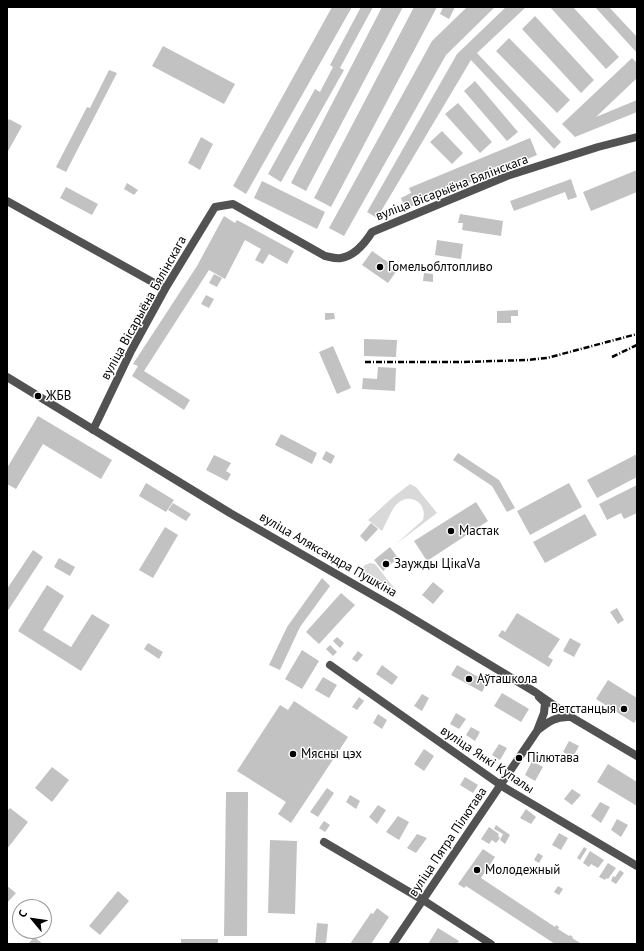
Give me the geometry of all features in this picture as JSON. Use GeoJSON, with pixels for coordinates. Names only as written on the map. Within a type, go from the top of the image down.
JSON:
{"type":"FeatureCollection","features":[{"type":"Feature","properties":{"kind":"street","name":"вуліца Вісарыёна Бялінскага"},"geometry":{"type":"LineString","coordinates":[[92,430],[131,351],[165,289],[215,207],[233,204],[325,256],[339,259],[354,252],[367,240],[372,232],[501,179],[598,147],[637,137]]}},
{"type":"Feature","properties":{"kind":"street"},"geometry":{"type":"LineString","coordinates":[[7,201],[165,289]]}},
{"type":"Feature","properties":{"kind":"street","name":"вуліца Аляксандра Пушкіна"},"geometry":{"type":"LineString","coordinates":[[7,377],[230,513],[402,612],[535,692],[571,717],[637,756]]}},
{"type":"Feature","properties":{"kind":"street","name":"вуліца Янкі Купалы"},"geometry":{"type":"LineString","coordinates":[[330,665],[505,788],[637,866]]}},
{"type":"Feature","properties":{"kind":"street","name":"вуліца Пятра Пілютава"},"geometry":{"type":"LineString","coordinates":[[393,944],[537,731],[544,713],[545,703],[535,692]]}},
{"type":"Feature","properties":{"kind":"street"},"geometry":{"type":"LineString","coordinates":[[537,731],[558,717],[571,717]]}},
{"type":"Feature","properties":{"kind":"street"},"geometry":{"type":"LineString","coordinates":[[324,842],[423,900],[491,944]]}},
{"type":"Feature","properties":{"kind":"shaded area"},"geometry":{"type":"Polygon","coordinates":[[[410,484],[416,487],[437,513],[396,544],[423,520],[423,509],[417,501],[408,499],[398,503],[391,512],[382,531],[368,520],[410,484]]]}},
{"type":"Feature","properties":{"kind":"shaded area"},"geometry":{"type":"Polygon","coordinates":[[[370,563],[375,564],[395,589],[396,593],[394,595],[391,595],[365,580],[361,570],[365,565],[370,563]]]}},
{"type":"Feature","properties":{"kind":"building"},"geometry":{"type":"Polygon","coordinates":[[[332,7],[352,7],[246,194],[233,186],[332,7]]]}},
{"type":"Feature","properties":{"kind":"building"},"geometry":{"type":"Polygon","coordinates":[[[361,7],[373,7],[340,68],[344,70],[281,182],[268,174],[315,89],[320,92],[333,67],[330,65],[361,7]]]}},
{"type":"Feature","properties":{"kind":"building"},"geometry":{"type":"Polygon","coordinates":[[[382,7],[403,7],[306,191],[291,183],[382,7]]]}},
{"type":"Feature","properties":{"kind":"building"},"geometry":{"type":"Polygon","coordinates":[[[414,7],[437,7],[331,207],[314,198],[414,7]]]}},
{"type":"Feature","properties":{"kind":"building"},"geometry":{"type":"Polygon","coordinates":[[[443,7],[455,7],[449,19],[440,14],[443,7]]]}},
{"type":"Feature","properties":{"kind":"building"},"geometry":{"type":"Polygon","coordinates":[[[467,7],[495,7],[446,55],[344,236],[329,228],[432,41],[467,7]]]}},
{"type":"Feature","properties":{"kind":"building"},"geometry":{"type":"Polygon","coordinates":[[[506,7],[526,7],[477,53],[561,142],[554,149],[471,60],[377,218],[367,212],[457,54],[506,7]]]}},
{"type":"Feature","properties":{"kind":"building"},"geometry":{"type":"Polygon","coordinates":[[[550,7],[573,7],[619,57],[606,69],[550,7]]]}},
{"type":"Feature","properties":{"kind":"building"},"geometry":{"type":"Polygon","coordinates":[[[595,7],[609,7],[637,37],[637,53],[595,7]]]}},
{"type":"Feature","properties":{"kind":"building"},"geometry":{"type":"Polygon","coordinates":[[[535,16],[594,80],[581,93],[522,29],[535,16]]]}},
{"type":"Feature","properties":{"kind":"building"},"geometry":{"type":"Polygon","coordinates":[[[509,38],[570,100],[557,113],[496,51],[509,38]]]}},
{"type":"Feature","properties":{"kind":"building"},"geometry":{"type":"Polygon","coordinates":[[[163,46],[235,84],[224,104],[152,66],[163,46]]]}},
{"type":"Feature","properties":{"kind":"building"},"geometry":{"type":"Polygon","coordinates":[[[632,58],[637,63],[637,78],[596,117],[637,100],[637,112],[575,137],[562,124],[632,58]]]}},
{"type":"Feature","properties":{"kind":"building"},"geometry":{"type":"Polygon","coordinates":[[[109,70],[117,73],[66,172],[56,167],[87,107],[90,108],[109,70]]]}},
{"type":"Feature","properties":{"kind":"building"},"geometry":{"type":"Polygon","coordinates":[[[475,81],[518,132],[507,141],[464,91],[475,81]]]}},
{"type":"Feature","properties":{"kind":"building"},"geometry":{"type":"Polygon","coordinates":[[[458,103],[492,142],[480,153],[445,114],[458,103]]]}},
{"type":"Feature","properties":{"kind":"building"},"geometry":{"type":"Polygon","coordinates":[[[9,119],[22,126],[7,153],[7,122],[9,119]]]}},
{"type":"Feature","properties":{"kind":"building"},"geometry":{"type":"Polygon","coordinates":[[[442,131],[463,153],[452,164],[430,142],[442,131]]]}},
{"type":"Feature","properties":{"kind":"building"},"geometry":{"type":"Polygon","coordinates":[[[201,137],[213,144],[200,170],[188,163],[201,137]]]}},
{"type":"Feature","properties":{"kind":"building"},"geometry":{"type":"Polygon","coordinates":[[[530,138],[537,155],[405,209],[401,198],[411,193],[409,188],[530,138]]]}},
{"type":"Feature","properties":{"kind":"building"},"geometry":{"type":"Polygon","coordinates":[[[637,170],[637,192],[591,211],[583,192],[637,170]]]}},
{"type":"Feature","properties":{"kind":"building"},"geometry":{"type":"Polygon","coordinates":[[[571,179],[577,197],[568,200],[565,192],[514,211],[510,201],[571,179]]]}},
{"type":"Feature","properties":{"kind":"building"},"geometry":{"type":"Polygon","coordinates":[[[262,181],[325,212],[317,229],[254,198],[262,181]]]}},
{"type":"Feature","properties":{"kind":"building"},"geometry":{"type":"Polygon","coordinates":[[[127,183],[138,190],[134,195],[124,189],[127,183]]]}},
{"type":"Feature","properties":{"kind":"building"},"geometry":{"type":"Polygon","coordinates":[[[66,187],[98,204],[92,215],[60,198],[66,187]]]}},
{"type":"Feature","properties":{"kind":"building"},"geometry":{"type":"Polygon","coordinates":[[[460,214],[503,221],[501,236],[462,230],[463,223],[458,223],[460,214]]]}},
{"type":"Feature","properties":{"kind":"building"},"geometry":{"type":"Polygon","coordinates":[[[224,216],[235,223],[237,220],[294,251],[287,264],[269,254],[263,264],[255,260],[261,249],[245,240],[225,279],[209,270],[144,371],[190,400],[184,410],[132,376],[138,366],[133,364],[197,266],[224,216]]]}},
{"type":"Feature","properties":{"kind":"building"},"geometry":{"type":"Polygon","coordinates":[[[437,240],[463,244],[461,259],[435,255],[437,240]]]}},
{"type":"Feature","properties":{"kind":"building","name":"Гомельоблтопливо"},"geometry":{"type":"Polygon","coordinates":[[[372,251],[398,269],[388,283],[362,265],[372,251]]]}},
{"type":"Feature","properties":{"kind":"building"},"geometry":{"type":"Polygon","coordinates":[[[424,273],[433,274],[433,282],[423,281],[424,273]]]}},
{"type":"Feature","properties":{"kind":"building"},"geometry":{"type":"Polygon","coordinates":[[[214,274],[222,278],[217,287],[209,283],[214,274]]]}},
{"type":"Feature","properties":{"kind":"building"},"geometry":{"type":"Polygon","coordinates":[[[206,295],[214,299],[209,308],[201,304],[206,295]]]}},
{"type":"Feature","properties":{"kind":"building"},"geometry":{"type":"Polygon","coordinates":[[[518,310],[518,316],[511,316],[511,323],[497,323],[497,311],[518,310]]]}},
{"type":"Feature","properties":{"kind":"building"},"geometry":{"type":"Polygon","coordinates":[[[325,313],[334,313],[335,319],[325,320],[325,313]]]}},
{"type":"Feature","properties":{"kind":"building"},"geometry":{"type":"Polygon","coordinates":[[[364,339],[397,340],[396,357],[364,356],[364,339]]]}},
{"type":"Feature","properties":{"kind":"building"},"geometry":{"type":"Polygon","coordinates":[[[333,346],[351,388],[337,394],[319,352],[333,346]]]}},
{"type":"Feature","properties":{"kind":"building"},"geometry":{"type":"Polygon","coordinates":[[[378,367],[396,368],[395,391],[362,389],[363,378],[377,379],[378,367]]]}},
{"type":"Feature","properties":{"kind":"building"},"geometry":{"type":"Polygon","coordinates":[[[38,416],[112,460],[101,479],[43,444],[16,489],[7,484],[7,468],[38,416]]]}},
{"type":"Feature","properties":{"kind":"building"},"geometry":{"type":"Polygon","coordinates":[[[281,434],[317,453],[312,464],[275,445],[281,434]]]}},
{"type":"Feature","properties":{"kind":"building"},"geometry":{"type":"Polygon","coordinates":[[[326,451],[335,456],[331,464],[322,459],[326,451]]]}},
{"type":"Feature","properties":{"kind":"building"},"geometry":{"type":"Polygon","coordinates":[[[458,453],[499,480],[515,508],[507,512],[492,486],[453,460],[458,453]]]}},
{"type":"Feature","properties":{"kind":"building"},"geometry":{"type":"Polygon","coordinates":[[[637,454],[637,477],[597,498],[587,480],[637,454]]]}},
{"type":"Feature","properties":{"kind":"building"},"geometry":{"type":"Polygon","coordinates":[[[214,455],[231,463],[226,471],[231,474],[227,481],[206,470],[214,455]]]}},
{"type":"Feature","properties":{"kind":"building"},"geometry":{"type":"Polygon","coordinates":[[[146,483],[174,500],[166,512],[139,496],[146,483]]]}},
{"type":"Feature","properties":{"kind":"building"},"geometry":{"type":"Polygon","coordinates":[[[569,483],[582,507],[530,535],[517,511],[569,483]]]}},
{"type":"Feature","properties":{"kind":"building"},"geometry":{"type":"Polygon","coordinates":[[[637,485],[637,513],[624,519],[621,513],[607,520],[599,504],[637,485]]]}},
{"type":"Feature","properties":{"kind":"building","name":"Мастак"},"geometry":{"type":"Polygon","coordinates":[[[476,502],[488,521],[427,561],[414,541],[476,502]]]}},
{"type":"Feature","properties":{"kind":"building"},"geometry":{"type":"Polygon","coordinates":[[[173,503],[191,514],[186,521],[168,510],[173,503]]]}},
{"type":"Feature","properties":{"kind":"building"},"geometry":{"type":"Polygon","coordinates":[[[585,514],[597,535],[545,563],[533,542],[585,514]]]}},
{"type":"Feature","properties":{"kind":"building"},"geometry":{"type":"Polygon","coordinates":[[[371,523],[378,529],[366,542],[360,536],[371,523]]]}},
{"type":"Feature","properties":{"kind":"building"},"geometry":{"type":"Polygon","coordinates":[[[165,527],[178,535],[153,578],[139,570],[165,527]]]}},
{"type":"Feature","properties":{"kind":"building"},"geometry":{"type":"Polygon","coordinates":[[[390,547],[398,558],[383,571],[374,560],[390,547]]]}},
{"type":"Feature","properties":{"kind":"building"},"geometry":{"type":"Polygon","coordinates":[[[33,550],[43,557],[7,612],[7,589],[33,550]]]}},
{"type":"Feature","properties":{"kind":"building"},"geometry":{"type":"Polygon","coordinates":[[[59,558],[75,567],[70,576],[54,567],[59,558]]]}},
{"type":"Feature","properties":{"kind":"building"},"geometry":{"type":"Polygon","coordinates":[[[322,578],[330,586],[300,627],[280,670],[269,665],[287,627],[322,578]]]}},
{"type":"Feature","properties":{"kind":"building"},"geometry":{"type":"Polygon","coordinates":[[[433,582],[444,591],[433,604],[422,595],[433,582]]]}},
{"type":"Feature","properties":{"kind":"building"},"geometry":{"type":"Polygon","coordinates":[[[47,585],[64,596],[43,630],[71,647],[92,614],[110,625],[81,671],[18,631],[47,585]]]}},
{"type":"Feature","properties":{"kind":"building"},"geometry":{"type":"Polygon","coordinates":[[[341,593],[355,605],[319,644],[306,632],[341,593]]]}},
{"type":"Feature","properties":{"kind":"building"},"geometry":{"type":"Polygon","coordinates":[[[617,608],[624,620],[618,624],[610,612],[617,608]]]}},
{"type":"Feature","properties":{"kind":"building"},"geometry":{"type":"Polygon","coordinates":[[[517,613],[560,639],[548,657],[553,660],[549,667],[498,636],[502,630],[505,632],[517,613]]]}},
{"type":"Feature","properties":{"kind":"building"},"geometry":{"type":"Polygon","coordinates":[[[337,637],[344,643],[340,648],[333,641],[337,637]]]}},
{"type":"Feature","properties":{"kind":"building"},"geometry":{"type":"Polygon","coordinates":[[[570,638],[581,644],[574,657],[563,651],[570,638]]]}},
{"type":"Feature","properties":{"kind":"building"},"geometry":{"type":"Polygon","coordinates":[[[148,643],[163,652],[159,659],[144,649],[148,643]]]}},
{"type":"Feature","properties":{"kind":"building"},"geometry":{"type":"Polygon","coordinates":[[[330,645],[337,652],[333,656],[326,649],[330,645]]]}},
{"type":"Feature","properties":{"kind":"building"},"geometry":{"type":"Polygon","coordinates":[[[302,650],[319,661],[302,689],[285,679],[302,650]]]}},
{"type":"Feature","properties":{"kind":"building"},"geometry":{"type":"Polygon","coordinates":[[[358,651],[363,655],[357,662],[352,659],[358,651]]]}},
{"type":"Feature","properties":{"kind":"building"},"geometry":{"type":"Polygon","coordinates":[[[382,665],[398,677],[392,685],[376,674],[382,665]]]}},
{"type":"Feature","properties":{"kind":"building","name":"Аўташкола"},"geometry":{"type":"Polygon","coordinates":[[[457,665],[487,682],[482,692],[451,675],[457,665]]]}},
{"type":"Feature","properties":{"kind":"building"},"geometry":{"type":"Polygon","coordinates":[[[323,677],[337,685],[329,698],[315,690],[323,677]]]}},
{"type":"Feature","properties":{"kind":"building","name":"Ветстанцыя"},"geometry":{"type":"Polygon","coordinates":[[[608,680],[637,698],[637,718],[634,723],[596,699],[608,680]]]}},
{"type":"Feature","properties":{"kind":"building"},"geometry":{"type":"Polygon","coordinates":[[[502,693],[529,709],[521,722],[494,706],[502,693]]]}},
{"type":"Feature","properties":{"kind":"building"},"geometry":{"type":"Polygon","coordinates":[[[422,694],[429,698],[422,711],[414,706],[422,694]]]}},
{"type":"Feature","properties":{"kind":"building"},"geometry":{"type":"Polygon","coordinates":[[[359,697],[364,701],[357,710],[352,707],[359,697]]]}},
{"type":"Feature","properties":{"kind":"building","name":"Мясны цэх"},"geometry":{"type":"Polygon","coordinates":[[[294,701],[348,737],[291,823],[278,814],[286,802],[237,771],[280,705],[288,710],[294,701]]]}},
{"type":"Feature","properties":{"kind":"building"},"geometry":{"type":"Polygon","coordinates":[[[456,713],[466,719],[459,729],[450,724],[456,713]]]}},
{"type":"Feature","properties":{"kind":"building"},"geometry":{"type":"Polygon","coordinates":[[[378,714],[387,720],[382,729],[373,723],[378,714]]]}},
{"type":"Feature","properties":{"kind":"building"},"geometry":{"type":"Polygon","coordinates":[[[471,727],[480,732],[475,741],[466,735],[471,727]]]}},
{"type":"Feature","properties":{"kind":"building"},"geometry":{"type":"Polygon","coordinates":[[[569,741],[579,746],[573,757],[563,752],[569,741]]]}},
{"type":"Feature","properties":{"kind":"building"},"geometry":{"type":"Polygon","coordinates":[[[499,744],[507,748],[500,760],[492,755],[499,744]]]}},
{"type":"Feature","properties":{"kind":"building"},"geometry":{"type":"Polygon","coordinates":[[[424,749],[434,756],[424,771],[414,764],[424,749]]]}},
{"type":"Feature","properties":{"kind":"building"},"geometry":{"type":"Polygon","coordinates":[[[532,761],[543,767],[535,781],[525,775],[532,761]]]}},
{"type":"Feature","properties":{"kind":"building"},"geometry":{"type":"Polygon","coordinates":[[[608,764],[637,782],[637,806],[597,782],[608,764]]]}},
{"type":"Feature","properties":{"kind":"building"},"geometry":{"type":"Polygon","coordinates":[[[52,767],[69,780],[52,802],[35,788],[52,767]]]}},
{"type":"Feature","properties":{"kind":"building"},"geometry":{"type":"Polygon","coordinates":[[[465,777],[478,785],[473,793],[460,785],[465,777]]]}},
{"type":"Feature","properties":{"kind":"building"},"geometry":{"type":"Polygon","coordinates":[[[327,788],[334,793],[318,817],[310,812],[327,788]]]}},
{"type":"Feature","properties":{"kind":"building"},"geometry":{"type":"Polygon","coordinates":[[[572,789],[581,795],[572,805],[564,799],[572,789]]]}},
{"type":"Feature","properties":{"kind":"building"},"geometry":{"type":"Polygon","coordinates":[[[226,792],[248,792],[247,936],[224,936],[226,792]]]}},
{"type":"Feature","properties":{"kind":"building"},"geometry":{"type":"Polygon","coordinates":[[[350,795],[360,801],[356,809],[346,802],[350,795]]]}},
{"type":"Feature","properties":{"kind":"building"},"geometry":{"type":"Polygon","coordinates":[[[600,802],[610,807],[601,823],[591,816],[600,802]]]}},
{"type":"Feature","properties":{"kind":"building"},"geometry":{"type":"Polygon","coordinates":[[[378,805],[386,810],[377,824],[369,817],[378,805]]]}},
{"type":"Feature","properties":{"kind":"building"},"geometry":{"type":"Polygon","coordinates":[[[10,808],[28,822],[7,849],[7,811],[10,808]]]}},
{"type":"Feature","properties":{"kind":"building"},"geometry":{"type":"Polygon","coordinates":[[[526,809],[536,817],[531,824],[520,818],[526,809]]]}},
{"type":"Feature","properties":{"kind":"building"},"geometry":{"type":"Polygon","coordinates":[[[398,816],[409,822],[399,840],[386,832],[398,816]]]}},
{"type":"Feature","properties":{"kind":"building"},"geometry":{"type":"Polygon","coordinates":[[[617,819],[628,825],[621,837],[611,830],[617,819]]]}},
{"type":"Feature","properties":{"kind":"building"},"geometry":{"type":"Polygon","coordinates":[[[324,821],[330,825],[325,832],[319,828],[324,821]]]}},
{"type":"Feature","properties":{"kind":"building"},"geometry":{"type":"Polygon","coordinates":[[[496,825],[510,835],[505,844],[500,840],[503,834],[494,829],[496,825]]]}},
{"type":"Feature","properties":{"kind":"building"},"geometry":{"type":"Polygon","coordinates":[[[489,827],[499,834],[498,836],[500,838],[496,843],[492,840],[489,844],[481,839],[489,827]]]}},
{"type":"Feature","properties":{"kind":"building"},"geometry":{"type":"Polygon","coordinates":[[[559,833],[568,838],[561,850],[552,845],[559,833]]]}},
{"type":"Feature","properties":{"kind":"building"},"geometry":{"type":"Polygon","coordinates":[[[417,834],[427,838],[416,853],[407,848],[417,834]]]}},
{"type":"Feature","properties":{"kind":"building"},"geometry":{"type":"Polygon","coordinates":[[[270,840],[297,841],[295,914],[268,913],[270,840]]]}},
{"type":"Feature","properties":{"kind":"building"},"geometry":{"type":"Polygon","coordinates":[[[584,847],[587,849],[580,860],[577,858],[584,847]]]}},
{"type":"Feature","properties":{"kind":"building"},"geometry":{"type":"Polygon","coordinates":[[[483,849],[495,857],[481,878],[555,927],[556,925],[559,927],[558,929],[569,936],[570,935],[582,944],[555,944],[466,886],[464,888],[458,884],[483,849]]]}},
{"type":"Feature","properties":{"kind":"building"},"geometry":{"type":"Polygon","coordinates":[[[590,851],[604,860],[598,868],[591,864],[589,867],[583,863],[590,851]]]}},
{"type":"Feature","properties":{"kind":"building"},"geometry":{"type":"Polygon","coordinates":[[[538,853],[543,856],[539,863],[534,860],[538,853]]]}},
{"type":"Feature","properties":{"kind":"building"},"geometry":{"type":"Polygon","coordinates":[[[608,863],[616,868],[608,879],[606,878],[605,880],[599,877],[608,863]]]}},
{"type":"Feature","properties":{"kind":"building"},"geometry":{"type":"Polygon","coordinates":[[[620,870],[624,873],[616,884],[611,881],[613,876],[615,877],[620,870]]]}},
{"type":"Feature","properties":{"kind":"building"},"geometry":{"type":"Polygon","coordinates":[[[7,886],[16,893],[7,903],[7,886]]]}},
{"type":"Feature","properties":{"kind":"building"},"geometry":{"type":"Polygon","coordinates":[[[558,886],[563,889],[559,895],[554,892],[558,886]]]}},
{"type":"Feature","properties":{"kind":"building"},"geometry":{"type":"Polygon","coordinates":[[[118,891],[129,901],[100,935],[89,926],[118,891]]]}},
{"type":"Feature","properties":{"kind":"building"},"geometry":{"type":"Polygon","coordinates":[[[377,908],[389,917],[371,944],[350,944],[371,913],[373,914],[377,908]]]}},
{"type":"Feature","properties":{"kind":"building"},"geometry":{"type":"Polygon","coordinates":[[[317,923],[328,924],[326,944],[315,944],[317,923]]]}},
{"type":"Feature","properties":{"kind":"building"},"geometry":{"type":"Polygon","coordinates":[[[438,928],[459,941],[457,944],[428,944],[438,928]]]}},
{"type":"Feature","properties":{"kind":"building"},"geometry":{"type":"Polygon","coordinates":[[[32,939],[37,939],[43,944],[30,944],[29,943],[32,939]]]}},
{"type":"Feature","properties":{"kind":"building"},"geometry":{"type":"Polygon","coordinates":[[[181,939],[218,939],[218,944],[181,944],[181,939]]]}},
{"type":"Feature","properties":{"kind":"railway"},"geometry":{"type":"LineString","coordinates":[[365,362],[464,362],[547,358],[637,334]]}},
{"type":"Feature","properties":{"kind":"railway"},"geometry":{"type":"LineString","coordinates":[[612,357],[637,345]]}},
{"type":"Feature","properties":{"kind":"place","name":"Гомельоблтопливо"},"geometry":{"type":"Point","coordinates":[380,267]}},
{"type":"Feature","properties":{"kind":"place","name":"ЖБВ"},"geometry":{"type":"Point","coordinates":[38,396]}},
{"type":"Feature","properties":{"kind":"place","name":"Мастак"},"geometry":{"type":"Point","coordinates":[451,531]}},
{"type":"Feature","properties":{"kind":"place","name":"Заужды ЦікаVа"},"geometry":{"type":"Point","coordinates":[386,564]}},
{"type":"Feature","properties":{"kind":"place","name":"Аўташкола"},"geometry":{"type":"Point","coordinates":[469,679]}},
{"type":"Feature","properties":{"kind":"place","name":"Ветстанцыя"},"geometry":{"type":"Point","coordinates":[624,709]}},
{"type":"Feature","properties":{"kind":"place","name":"Мясны цэх"},"geometry":{"type":"Point","coordinates":[293,754]}},
{"type":"Feature","properties":{"kind":"place","name":"Пілютава"},"geometry":{"type":"Point","coordinates":[519,758]}},
{"type":"Feature","properties":{"kind":"place","name":"Молодежный"},"geometry":{"type":"Point","coordinates":[477,870]}}]}
